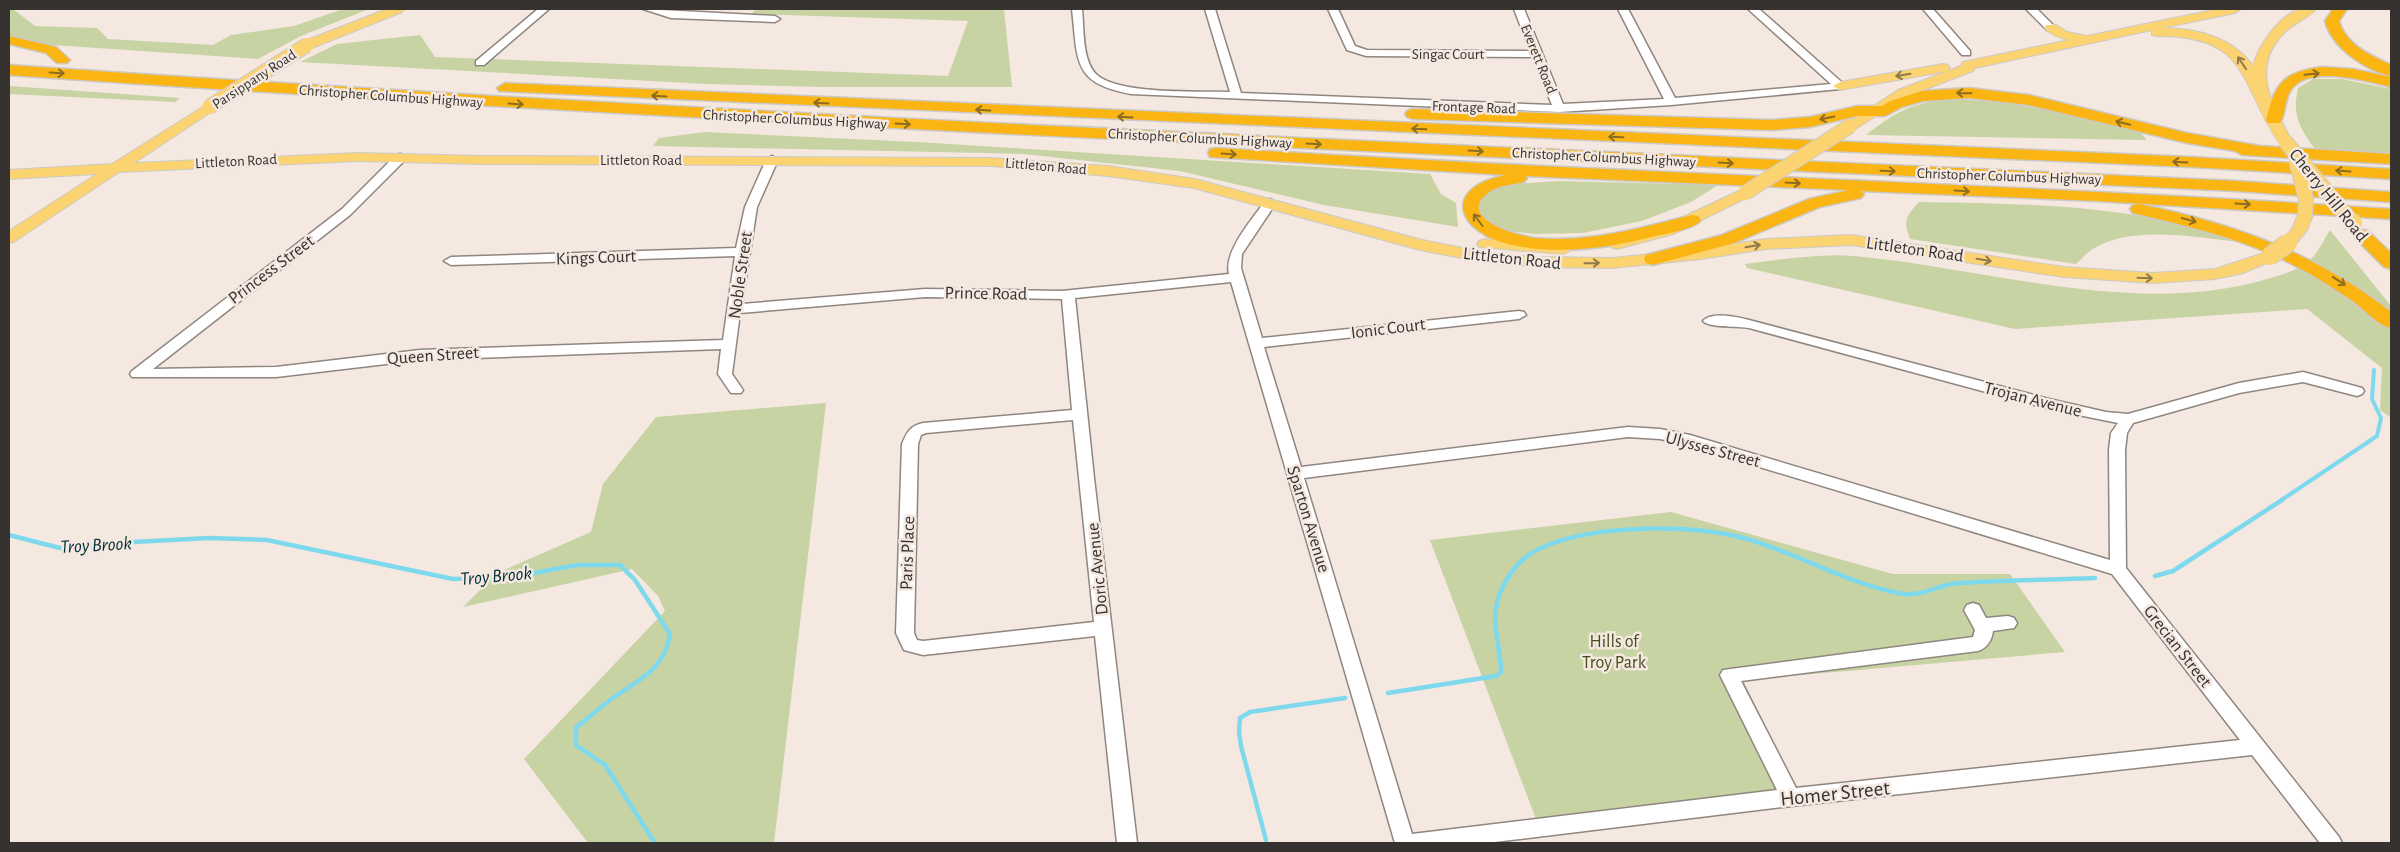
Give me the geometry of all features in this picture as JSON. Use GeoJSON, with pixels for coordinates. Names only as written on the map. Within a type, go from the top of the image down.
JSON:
{"type":"FeatureCollection","features":[{"type":"Feature","properties":{"kind":"highway"},"geometry":{"type":"LineString","coordinates":[[2340,9],[2332,21],[2335,32],[2357,52],[2391,71]]}},
{"type":"Feature","properties":{"kind":"highway"},"geometry":{"type":"LineString","coordinates":[[9,40],[51,50],[62,60]]}},
{"type":"Feature","properties":{"kind":"highway","name":"Christopher Columbus Highway"},"geometry":{"type":"LineString","coordinates":[[9,56],[579,92],[2200,163],[2391,174]]}},
{"type":"Feature","properties":{"kind":"highway","name":"Christopher Columbus Highway"},"geometry":{"type":"LineString","coordinates":[[9,70],[535,105],[1020,130],[2171,183],[2391,197]]}},
{"type":"Feature","properties":{"kind":"highway"},"geometry":{"type":"LineString","coordinates":[[2274,120],[2282,92],[2291,80],[2300,76],[2343,73],[2391,82]]}},
{"type":"Feature","properties":{"kind":"highway"},"geometry":{"type":"LineString","coordinates":[[1174,119],[1199,111],[1322,112],[1751,126],[1810,122],[1857,111],[1876,109],[1884,111],[1910,99],[1936,94],[1991,94],[2059,106],[2187,138],[2256,150]]}},
{"type":"Feature","properties":{"kind":"highway"},"geometry":{"type":"LineString","coordinates":[[1020,130],[1074,143],[1366,163],[2037,194],[2360,223],[2391,215]]}},
{"type":"Feature","properties":{"kind":"highway"},"geometry":{"type":"LineString","coordinates":[[1640,138],[1794,137],[1893,141],[2114,144],[2391,158]]}},
{"type":"Feature","properties":{"kind":"highway"},"geometry":{"type":"LineString","coordinates":[[1692,220],[1674,227],[1607,240],[1532,243],[1504,238],[1487,230],[1473,214],[1471,201],[1478,191],[1488,184],[1522,178],[1724,180]]}},
{"type":"Feature","properties":{"kind":"highway"},"geometry":{"type":"LineString","coordinates":[[1653,259],[1728,239],[1832,198],[1916,189]]}},
{"type":"Feature","properties":{"kind":"highway"},"geometry":{"type":"LineString","coordinates":[[2037,194],[2165,214],[2244,236],[2320,270],[2353,291],[2391,322]]}},
{"type":"Feature","properties":{"kind":"highway"},"geometry":{"type":"LineString","coordinates":[[2360,223],[2391,263]]}},
{"type":"Feature","properties":{"kind":"main road","name":"Parsippany Road"},"geometry":{"type":"LineString","coordinates":[[9,238],[307,45],[344,28],[398,9]]}},
{"type":"Feature","properties":{"kind":"main road"},"geometry":{"type":"LineString","coordinates":[[2169,23],[2176,18],[2173,9]]}},
{"type":"Feature","properties":{"kind":"main road"},"geometry":{"type":"LineString","coordinates":[[2179,9],[2196,12],[2218,12]]}},
{"type":"Feature","properties":{"kind":"main road"},"geometry":{"type":"LineString","coordinates":[[1840,86],[1967,59],[2001,58],[2235,9]]}},
{"type":"Feature","properties":{"kind":"main road","name":"Littleton Road"},"geometry":{"type":"LineString","coordinates":[[9,174],[325,157],[956,161],[1047,165],[1196,184],[1420,245],[1483,257],[1572,264],[1653,259],[1766,244],[1851,240],[2064,272],[2153,278],[2215,274],[2237,269],[2270,256],[2288,243],[2300,230],[2305,215],[2306,198],[2303,180],[2298,165],[2267,105],[2259,81],[2259,72],[2269,43],[2291,19],[2310,9]]}},
{"type":"Feature","properties":{"kind":"main road"},"geometry":{"type":"LineString","coordinates":[[2051,28],[2068,36],[2094,38]]}},
{"type":"Feature","properties":{"kind":"main road"},"geometry":{"type":"LineString","coordinates":[[2050,48],[2056,37],[2051,28]]}},
{"type":"Feature","properties":{"kind":"main road"},"geometry":{"type":"LineString","coordinates":[[2119,34],[2181,34],[2222,46],[2241,59],[2267,105]]}},
{"type":"Feature","properties":{"kind":"main road","name":"Littleton Road"},"geometry":{"type":"LineString","coordinates":[[1270,203],[1327,212],[1458,241],[1525,248],[1586,248],[1626,243],[1677,229],[1745,193],[1876,109],[1931,81],[1968,68],[1967,59]]}},
{"type":"Feature","properties":{"kind":"main road"},"geometry":{"type":"LineString","coordinates":[[1840,86],[1865,87],[1873,90],[1880,98],[1876,109]]}},
{"type":"Feature","properties":{"kind":"main road"},"geometry":{"type":"LineString","coordinates":[[165,137],[160,147],[160,152],[180,164]]}},
{"type":"Feature","properties":{"kind":"main road","name":"Cherry Hill Road"},"geometry":{"type":"LineString","coordinates":[[2286,141],[2360,223],[2391,272]]}},
{"type":"Feature","properties":{"kind":"street"},"geometry":{"type":"LineString","coordinates":[[480,63],[544,9]]}},
{"type":"Feature","properties":{"kind":"street"},"geometry":{"type":"LineString","coordinates":[[648,9],[671,15],[775,19]]}},
{"type":"Feature","properties":{"kind":"street","name":"Frontage Road"},"geometry":{"type":"LineString","coordinates":[[1077,9],[1086,72],[1096,81],[1107,87],[1131,92],[1507,109],[1559,109],[1671,102],[1840,86]]}},
{"type":"Feature","properties":{"kind":"street"},"geometry":{"type":"LineString","coordinates":[[1210,9],[1237,96]]}},
{"type":"Feature","properties":{"kind":"street","name":"Singac Court"},"geometry":{"type":"LineString","coordinates":[[1333,9],[1351,48],[1359,52],[1373,54],[1537,54]]}},
{"type":"Feature","properties":{"kind":"street","name":"Everett Road"},"geometry":{"type":"LineString","coordinates":[[1519,9],[1559,109]]}},
{"type":"Feature","properties":{"kind":"street"},"geometry":{"type":"LineString","coordinates":[[1623,9],[1671,102]]}},
{"type":"Feature","properties":{"kind":"street"},"geometry":{"type":"LineString","coordinates":[[1753,9],[1840,86]]}},
{"type":"Feature","properties":{"kind":"street"},"geometry":{"type":"LineString","coordinates":[[1928,9],[1967,59]]}},
{"type":"Feature","properties":{"kind":"street"},"geometry":{"type":"LineString","coordinates":[[2031,9],[2051,28]]}},
{"type":"Feature","properties":{"kind":"street","name":"Princess Street"},"geometry":{"type":"LineString","coordinates":[[137,374],[346,212],[400,158]]}},
{"type":"Feature","properties":{"kind":"street","name":"Noble Street"},"geometry":{"type":"LineString","coordinates":[[736,390],[726,374],[742,252],[751,207],[772,160]]}},
{"type":"Feature","properties":{"kind":"street","name":"Sparton Avenue"},"geometry":{"type":"LineString","coordinates":[[1270,203],[1236,254],[1234,268],[1405,843]]}},
{"type":"Feature","properties":{"kind":"street","name":"Kings Court"},"geometry":{"type":"LineString","coordinates":[[451,261],[742,252]]}},
{"type":"Feature","properties":{"kind":"street","name":"Prince Road"},"geometry":{"type":"LineString","coordinates":[[735,309],[925,293],[1068,294],[1237,277]]}},
{"type":"Feature","properties":{"kind":"street","name":"Doric Avenue"},"geometry":{"type":"LineString","coordinates":[[1068,294],[1127,843]]}},
{"type":"Feature","properties":{"kind":"street","name":"Ionic Court"},"geometry":{"type":"LineString","coordinates":[[1257,344],[1519,315]]}},
{"type":"Feature","properties":{"kind":"street","name":"Trojan Avenue"},"geometry":{"type":"LineString","coordinates":[[1710,321],[1735,321],[1749,324],[2049,404],[2106,417],[2128,419],[2198,399],[2279,380],[2303,377],[2357,391]]}},
{"type":"Feature","properties":{"kind":"street","name":"Queen Street"},"geometry":{"type":"LineString","coordinates":[[137,374],[276,372],[420,355],[729,344]]}},
{"type":"Feature","properties":{"kind":"street","name":"Paris Place"},"geometry":{"type":"LineString","coordinates":[[1080,414],[923,428],[915,432],[910,444],[905,633],[906,641],[913,647],[923,648],[1103,628]]}},
{"type":"Feature","properties":{"kind":"street"},"geometry":{"type":"LineString","coordinates":[[2118,569],[2117,450],[2119,433],[2128,419]]}},
{"type":"Feature","properties":{"kind":"street","name":"Ulysses Street"},"geometry":{"type":"LineString","coordinates":[[1296,473],[1628,432],[1660,434],[1695,442],[2118,569]]}},
{"type":"Feature","properties":{"kind":"street","name":"Grecian Street"},"geometry":{"type":"LineString","coordinates":[[2118,569],[2332,843]]}},
{"type":"Feature","properties":{"kind":"street"},"geometry":{"type":"LineString","coordinates":[[1790,798],[1728,675],[1978,644],[1983,638],[1985,631],[1977,618],[2008,623]]}},
{"type":"Feature","properties":{"kind":"street","name":"Homer Street"},"geometry":{"type":"LineString","coordinates":[[1414,843],[1790,798],[2256,746]]}},
{"type":"Feature","properties":{"kind":"green space"},"geometry":{"type":"Polygon","coordinates":[[[9,9],[13,9],[35,26],[97,28],[108,39],[213,45],[231,35],[294,26],[343,9],[369,9],[301,36],[258,59],[9,42],[9,9]]]}},
{"type":"Feature","properties":{"kind":"green space"},"geometry":{"type":"Polygon","coordinates":[[[756,9],[1004,9],[1012,87],[822,87],[707,84],[300,62],[337,44],[420,35],[435,57],[948,76],[968,21],[751,14],[756,9]]]}},
{"type":"Feature","properties":{"kind":"green space"},"geometry":{"type":"Polygon","coordinates":[[[2313,79],[2342,79],[2391,89],[2391,153],[2376,154],[2316,150],[2301,128],[2296,106],[2298,88],[2313,79]]]}},
{"type":"Feature","properties":{"kind":"green space"},"geometry":{"type":"Polygon","coordinates":[[[9,86],[180,98],[175,102],[9,94],[9,86]]]}},
{"type":"Feature","properties":{"kind":"green space"},"geometry":{"type":"Polygon","coordinates":[[[1946,99],[1996,102],[2044,109],[2141,133],[2147,140],[1866,135],[1894,115],[1911,107],[1946,99]]]}},
{"type":"Feature","properties":{"kind":"green space"},"geometry":{"type":"Polygon","coordinates":[[[705,132],[917,142],[1430,174],[1441,194],[1456,203],[1458,227],[1324,205],[1180,171],[1024,154],[653,146],[659,138],[705,132]]]}},
{"type":"Feature","properties":{"kind":"green space"},"geometry":{"type":"Polygon","coordinates":[[[1558,181],[1718,185],[1691,202],[1642,221],[1583,233],[1535,234],[1494,229],[1481,218],[1477,204],[1483,193],[1498,185],[1558,181]]]}},
{"type":"Feature","properties":{"kind":"green space"},"geometry":{"type":"Polygon","coordinates":[[[1919,202],[2083,208],[2163,220],[2203,229],[2242,242],[2166,235],[2127,237],[2109,241],[2093,249],[2076,264],[1910,239],[1906,223],[1911,211],[1919,202]]]}},
{"type":"Feature","properties":{"kind":"green space"},"geometry":{"type":"Polygon","coordinates":[[[2330,230],[2391,306],[2391,418],[2380,410],[2382,368],[2307,309],[2015,329],[1747,268],[1745,264],[1813,256],[1841,255],[1905,262],[2062,287],[2166,294],[2217,290],[2285,273],[2312,258],[2330,230]]]}},
{"type":"Feature","properties":{"kind":"green space"},"geometry":{"type":"Polygon","coordinates":[[[826,403],[774,843],[588,843],[524,759],[665,611],[658,596],[632,569],[463,607],[497,573],[591,532],[603,484],[656,417],[826,403]]]}},
{"type":"Feature","properties":{"kind":"green space","name":"Hills of Troy Park"},"geometry":{"type":"Polygon","coordinates":[[[1671,512],[1893,574],[2010,574],[2065,652],[1743,680],[1800,798],[1539,827],[1430,540],[1671,512]]]}},
{"type":"Feature","properties":{"kind":"waterway"},"geometry":{"type":"LineString","coordinates":[[2280,501],[2377,436],[2381,418],[2372,399],[2374,370]]}},
{"type":"Feature","properties":{"kind":"waterway"},"geometry":{"type":"LineString","coordinates":[[2155,576],[2173,571],[2282,500]]}},
{"type":"Feature","properties":{"kind":"waterway"},"geometry":{"type":"LineString","coordinates":[[1388,693],[1496,676],[1501,672],[1495,621],[1497,603],[1507,579],[1521,561],[1532,552],[1561,540],[1587,534],[1644,529],[1674,529],[1728,535],[1770,546],[1867,585],[1904,594],[1918,593],[1959,583],[2095,578]]}},
{"type":"Feature","properties":{"kind":"waterway","name":"Troy Brook"},"geometry":{"type":"LineString","coordinates":[[9,535],[64,549],[114,543],[209,538],[267,540],[453,579],[511,577],[578,565],[620,565],[635,580],[670,634],[663,656],[657,665],[641,679],[608,701],[576,728],[576,745],[605,765],[655,843]]}},
{"type":"Feature","properties":{"kind":"waterway"},"geometry":{"type":"LineString","coordinates":[[1266,840],[1241,746],[1240,718],[1250,712],[1345,698]]}}]}
